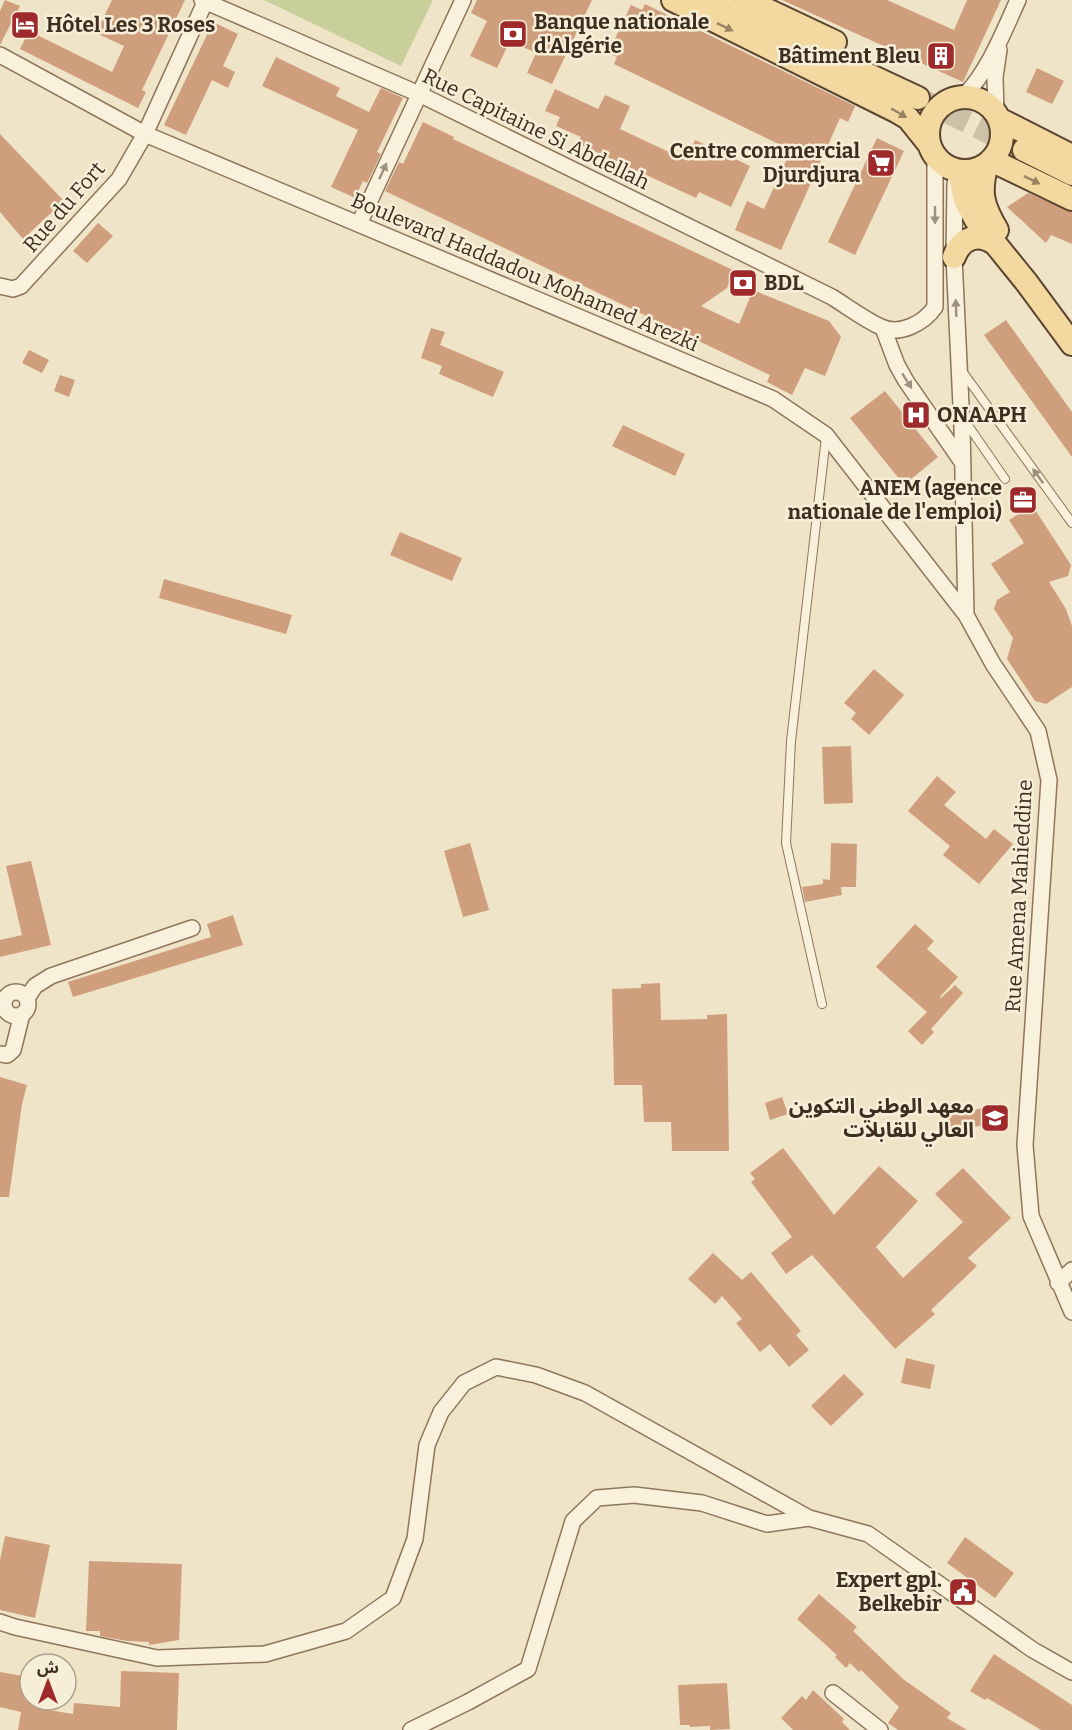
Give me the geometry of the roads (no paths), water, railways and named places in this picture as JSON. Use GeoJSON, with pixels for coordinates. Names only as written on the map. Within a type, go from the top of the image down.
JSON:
{"type":"FeatureCollection","features":[{"type":"Feature","properties":{"kind":"main road"},"geometry":{"type":"LineString","coordinates":[[672,0],[898,112],[908,118],[940,162],[957,171],[974,170],[989,162]]}},
{"type":"Feature","properties":{"kind":"main road"},"geometry":{"type":"LineString","coordinates":[[708,0],[918,98]]}},
{"type":"Feature","properties":{"kind":"main road"},"geometry":{"type":"LineString","coordinates":[[746,0],[958,97],[982,101],[998,116],[1072,156]]}},
{"type":"Feature","properties":{"kind":"main road"},"geometry":{"type":"LineString","coordinates":[[931,150],[927,134],[932,116],[937,108],[958,97]]}},
{"type":"Feature","properties":{"kind":"main road"},"geometry":{"type":"LineString","coordinates":[[998,116],[1002,136],[1001,145],[989,162],[982,184],[984,203],[990,219],[1027,283]]}},
{"type":"Feature","properties":{"kind":"main road"},"geometry":{"type":"LineString","coordinates":[[1024,150],[1072,174]]}},
{"type":"Feature","properties":{"kind":"main road"},"geometry":{"type":"LineString","coordinates":[[989,162],[1072,199]]}},
{"type":"Feature","properties":{"kind":"main road"},"geometry":{"type":"LineString","coordinates":[[957,171],[965,200],[976,220],[1072,344]]}},
{"type":"Feature","properties":{"kind":"main road"},"geometry":{"type":"LineString","coordinates":[[954,257],[961,244],[967,239],[981,237],[994,243]]}},
{"type":"Feature","properties":{"kind":"street","name":"Rue Capitaine Si Abdellah"},"geometry":{"type":"LineString","coordinates":[[204,0],[419,94],[832,297],[883,328]]}},
{"type":"Feature","properties":{"kind":"street","name":"Rue du Fort"},"geometry":{"type":"LineString","coordinates":[[0,286],[13,289],[21,286],[119,179],[145,134],[204,0]]}},
{"type":"Feature","properties":{"kind":"street"},"geometry":{"type":"LineString","coordinates":[[359,224],[463,0]]}},
{"type":"Feature","properties":{"kind":"street"},"geometry":{"type":"LineString","coordinates":[[958,97],[980,75],[1018,0]]}},
{"type":"Feature","properties":{"kind":"street"},"geometry":{"type":"LineString","coordinates":[[998,116],[995,77],[1002,35]]}},
{"type":"Feature","properties":{"kind":"street","name":"Boulevard Haddadou Mohamed Arezki"},"geometry":{"type":"LineString","coordinates":[[0,55],[145,134],[773,399],[826,435],[966,615]]}},
{"type":"Feature","properties":{"kind":"street"},"geometry":{"type":"LineString","coordinates":[[896,361],[897,340],[905,331],[926,318],[935,307],[931,150]]}},
{"type":"Feature","properties":{"kind":"street","name":"Rue Amena Mahieddine"},"geometry":{"type":"LineString","coordinates":[[957,171],[954,257],[963,462],[966,615],[993,664],[1038,731],[1049,780],[1025,1145],[1032,1216],[1072,1312]]}},
{"type":"Feature","properties":{"kind":"street"},"geometry":{"type":"LineString","coordinates":[[913,326],[883,328],[906,381],[963,462]]}},
{"type":"Feature","properties":{"kind":"street"},"geometry":{"type":"LineString","coordinates":[[14,994],[27,1009],[12,1013],[6,1010],[4,1003],[8,996],[35,986],[42,979],[192,928]]}},
{"type":"Feature","properties":{"kind":"street"},"geometry":{"type":"LineString","coordinates":[[0,1054],[7,1055],[13,1050],[12,1013]]}},
{"type":"Feature","properties":{"kind":"street"},"geometry":{"type":"LineString","coordinates":[[1058,1283],[1072,1270]]}},
{"type":"Feature","properties":{"kind":"street"},"geometry":{"type":"LineString","coordinates":[[0,1622],[15,1628],[157,1658],[265,1654],[346,1631],[393,1598],[415,1539],[427,1445],[441,1412],[464,1383],[496,1367],[536,1375],[585,1394],[809,1518],[868,1534],[1033,1650],[1072,1672]]}},
{"type":"Feature","properties":{"kind":"street"},"geometry":{"type":"LineString","coordinates":[[411,1730],[528,1669],[573,1521],[597,1498],[634,1495],[702,1503],[767,1524],[809,1518]]}},
{"type":"Feature","properties":{"kind":"street"},"geometry":{"type":"LineString","coordinates":[[833,1693],[880,1730]]}},
{"type":"Feature","properties":{"kind":"lane"},"geometry":{"type":"LineString","coordinates":[[958,366],[1072,523]]}},
{"type":"Feature","properties":{"kind":"lane"},"geometry":{"type":"LineString","coordinates":[[961,415],[1005,479]]}},
{"type":"Feature","properties":{"kind":"lane"},"geometry":{"type":"LineString","coordinates":[[822,1004],[786,843],[791,741],[826,435]]}},
{"type":"Feature","properties":{"kind":"tunnel"},"geometry":{"type":"LineString","coordinates":[[918,98],[1024,150]]}},
{"type":"Feature","properties":{"kind":"place","name":"Hôtel Les 3 Roses"},"geometry":{"type":"Point","coordinates":[25,25]}},
{"type":"Feature","properties":{"kind":"place","name":"Banque nationale d'Algérie"},"geometry":{"type":"Point","coordinates":[513,34]}},
{"type":"Feature","properties":{"kind":"place","name":"Bâtiment Bleu"},"geometry":{"type":"Point","coordinates":[941,56]}},
{"type":"Feature","properties":{"kind":"place","name":"Centre commercial Djurdjura"},"geometry":{"type":"Point","coordinates":[881,163]}},
{"type":"Feature","properties":{"kind":"place","name":"BDL"},"geometry":{"type":"Point","coordinates":[743,283]}},
{"type":"Feature","properties":{"kind":"place","name":"ONAAPH"},"geometry":{"type":"Point","coordinates":[916,415]}},
{"type":"Feature","properties":{"kind":"place","name":"ANEM (agence nationale de l'emploi)"},"geometry":{"type":"Point","coordinates":[1023,500]}},
{"type":"Feature","properties":{"kind":"place","name":"معهد الوطني التكوين العالي للقابلات"},"geometry":{"type":"Point","coordinates":[995,1118]}},
{"type":"Feature","properties":{"kind":"place","name":"Expert gpl. Belkebir"},"geometry":{"type":"Point","coordinates":[963,1592]}}]}
